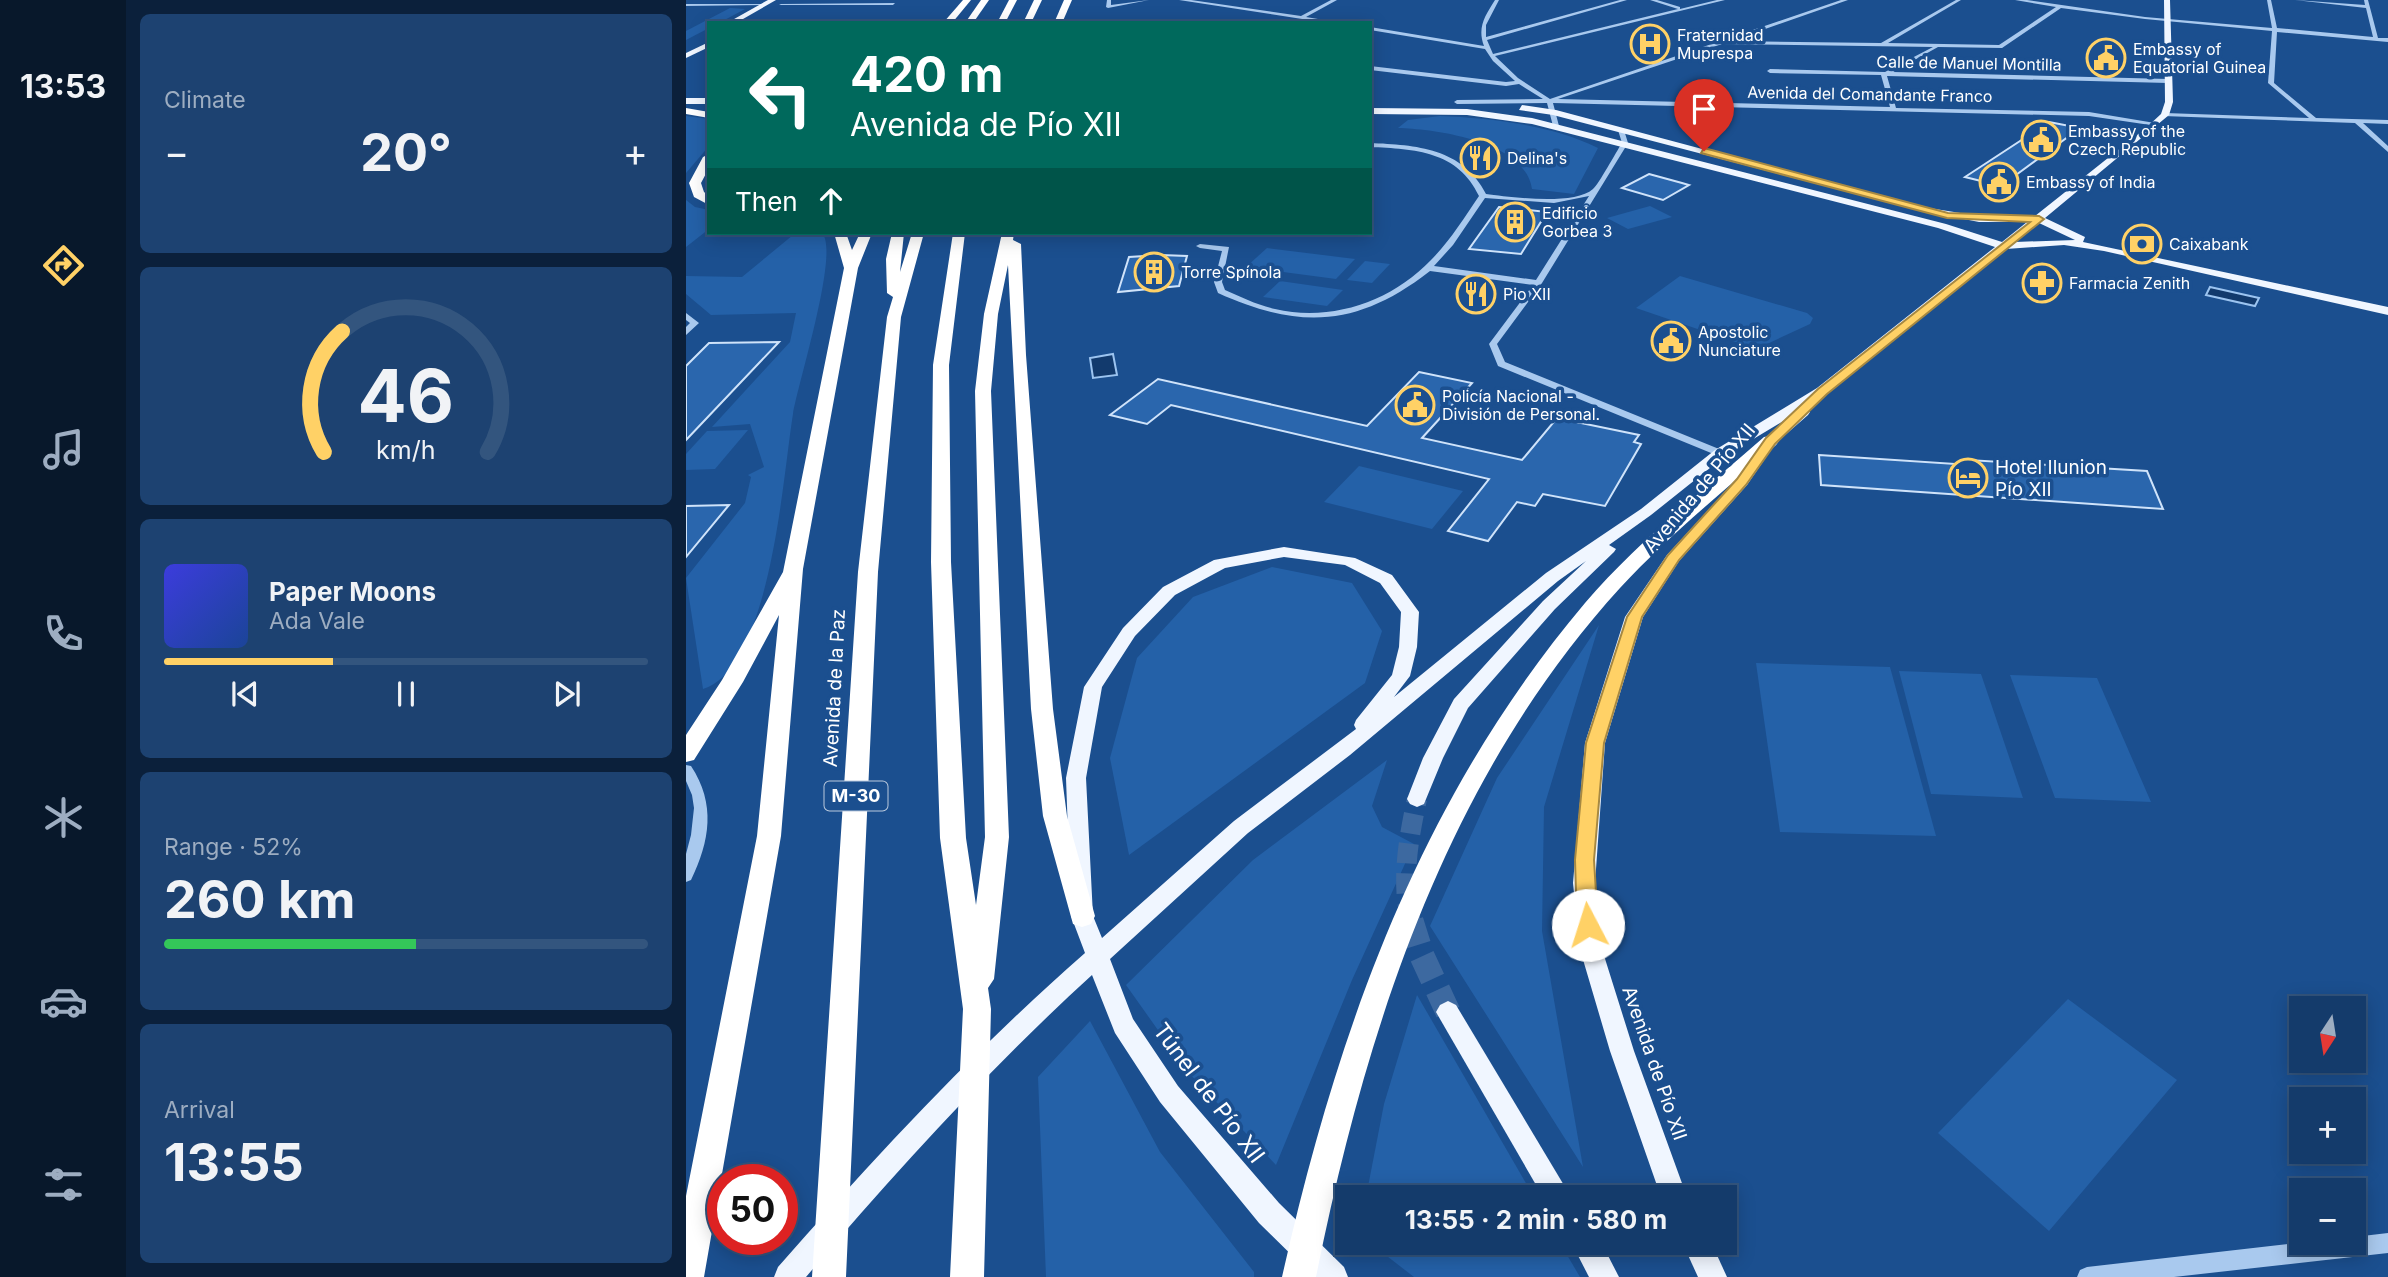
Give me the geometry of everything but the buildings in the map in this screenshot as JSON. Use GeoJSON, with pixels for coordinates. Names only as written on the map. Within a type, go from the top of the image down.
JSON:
{"type":"FeatureCollection","features":[{"type":"Feature","properties":{"kind":"highway"},"geometry":{"type":"LineString","coordinates":[[949,21],[967,0]]}},
{"type":"Feature","properties":{"kind":"highway"},"geometry":{"type":"LineString","coordinates":[[970,21],[985,0]]}},
{"type":"Feature","properties":{"kind":"highway"},"geometry":{"type":"LineString","coordinates":[[1002,21],[1013,0]]}},
{"type":"Feature","properties":{"kind":"highway"},"geometry":{"type":"LineString","coordinates":[[1028,21],[1038,0]]}},
{"type":"Feature","properties":{"kind":"highway"},"geometry":{"type":"LineString","coordinates":[[1059,21],[1068,0]]}},
{"type":"Feature","properties":{"kind":"highway"},"geometry":{"type":"LineString","coordinates":[[1076,0],[1076,11]]}},
{"type":"Feature","properties":{"kind":"highway"},"geometry":{"type":"LineString","coordinates":[[686,110],[707,112]]}},
{"type":"Feature","properties":{"kind":"highway"},"geometry":{"type":"LineString","coordinates":[[707,162],[695,183],[698,194],[707,200]]}},
{"type":"Feature","properties":{"kind":"highway"},"geometry":{"type":"LineString","coordinates":[[841,235],[851,268]]}},
{"type":"Feature","properties":{"kind":"highway"},"geometry":{"type":"LineString","coordinates":[[687,1277],[769,836],[793,569],[851,268],[865,235]]}},
{"type":"Feature","properties":{"kind":"highway","name":"M-30"},"geometry":{"type":"LineString","coordinates":[[894,317],[893,259],[898,235]]}},
{"type":"Feature","properties":{"kind":"highway","name":"Avenida de la Paz"},"geometry":{"type":"LineString","coordinates":[[830,1277],[868,572],[894,317],[917,235]]}},
{"type":"Feature","properties":{"kind":"highway"},"geometry":{"type":"LineString","coordinates":[[959,235],[941,365],[941,562],[953,838],[977,1009]]}},
{"type":"Feature","properties":{"kind":"highway"},"geometry":{"type":"LineString","coordinates":[[967,1277],[977,1009],[997,838],[983,391],[991,314],[1008,235]]}},
{"type":"Feature","properties":{"kind":"highway"},"geometry":{"type":"LineString","coordinates":[[1014,235],[1018,355],[1042,709],[1055,816],[1082,916]]}},
{"type":"Feature","properties":{"kind":"highway"},"geometry":{"type":"LineString","coordinates":[[1299,1277],[1345,1089],[1392,948],[1452,818],[1489,749],[1537,677],[1627,568],[1770,441]]}},
{"type":"Feature","properties":{"kind":"highway"},"geometry":{"type":"LineString","coordinates":[[686,754],[793,569]]}},
{"type":"Feature","properties":{"kind":"highway"},"geometry":{"type":"LineString","coordinates":[[686,718],[705,711],[718,700]]}},
{"type":"Feature","properties":{"kind":"main road"},"geometry":{"type":"LineString","coordinates":[[734,21],[773,0]]}},
{"type":"Feature","properties":{"kind":"main road"},"geometry":{"type":"LineString","coordinates":[[751,21],[789,0]]}},
{"type":"Feature","properties":{"kind":"main road"},"geometry":{"type":"LineString","coordinates":[[2165,115],[2169,102],[2166,0]]}},
{"type":"Feature","properties":{"kind":"main road"},"geometry":{"type":"LineString","coordinates":[[686,46],[707,35]]}},
{"type":"Feature","properties":{"kind":"main road"},"geometry":{"type":"LineString","coordinates":[[686,56],[707,46]]}},
{"type":"Feature","properties":{"kind":"main road"},"geometry":{"type":"LineString","coordinates":[[686,101],[707,101]]}},
{"type":"Feature","properties":{"kind":"main road"},"geometry":{"type":"LineString","coordinates":[[1372,102],[1457,102],[1553,112],[1826,183]]}},
{"type":"Feature","properties":{"kind":"main road"},"geometry":{"type":"LineString","coordinates":[[1372,111],[1491,114],[1556,126],[2003,246],[2068,239],[2388,310]]}},
{"type":"Feature","properties":{"kind":"main road","name":"Avenida de Pío XII"},"geometry":{"type":"LineString","coordinates":[[1670,1185],[1622,1051],[1590,947],[1584,883],[1595,743],[1634,617],[1673,558],[1749,473],[1770,441],[1822,391],[2165,115]]}},
{"type":"Feature","properties":{"kind":"main road"},"geometry":{"type":"LineString","coordinates":[[1880,198],[1947,216],[2039,219],[2068,239]]}},
{"type":"Feature","properties":{"kind":"main road"},"geometry":{"type":"LineString","coordinates":[[1966,234],[1967,225],[1979,219]]}},
{"type":"Feature","properties":{"kind":"main road","name":"Avenida de Pío XII"},"geometry":{"type":"LineString","coordinates":[[788,1277],[888,1161],[1038,1009],[1241,827],[1343,750],[1552,577],[1646,512],[1720,453],[1822,391]]}},
{"type":"Feature","properties":{"kind":"main road","name":"Avenida de Pío XII"},"geometry":{"type":"LineString","coordinates":[[1417,799],[1433,758],[1461,704],[1549,605],[1646,512]]}},
{"type":"Feature","properties":{"kind":"main road","name":"Túnel de Pío XII"},"geometry":{"type":"LineString","coordinates":[[1334,1277],[1269,1213],[1222,1160],[1169,1094],[1123,1025],[1082,916],[1076,778],[1093,687],[1129,632],[1169,591],[1220,564],[1284,552],[1349,561],[1385,579],[1410,612],[1408,647],[1401,676],[1343,750]]}},
{"type":"Feature","properties":{"kind":"main road"},"geometry":{"type":"LineString","coordinates":[[1448,1012],[1551,1185]]}},
{"type":"Feature","properties":{"kind":"main road"},"geometry":{"type":"LineString","coordinates":[[1592,1255],[1605,1277]]}},
{"type":"Feature","properties":{"kind":"main road"},"geometry":{"type":"LineString","coordinates":[[1702,1255],[1713,1277]]}},
{"type":"Feature","properties":{"kind":"street"},"geometry":{"type":"LineString","coordinates":[[1109,0],[1108,7],[1116,8],[1147,0]]}},
{"type":"Feature","properties":{"kind":"street"},"geometry":{"type":"LineString","coordinates":[[1181,0],[1204,1],[1320,21]]}},
{"type":"Feature","properties":{"kind":"street"},"geometry":{"type":"LineString","coordinates":[[1302,17],[1335,0]]}},
{"type":"Feature","properties":{"kind":"street"},"geometry":{"type":"LineString","coordinates":[[1486,48],[1483,26],[1497,0]]}},
{"type":"Feature","properties":{"kind":"street"},"geometry":{"type":"LineString","coordinates":[[1484,39],[1625,0]]}},
{"type":"Feature","properties":{"kind":"street"},"geometry":{"type":"LineString","coordinates":[[1651,0],[1678,9]]}},
{"type":"Feature","properties":{"kind":"street"},"geometry":{"type":"LineString","coordinates":[[1494,55],[1723,0]]}},
{"type":"Feature","properties":{"kind":"street"},"geometry":{"type":"LineString","coordinates":[[1550,101],[1846,0]]}},
{"type":"Feature","properties":{"kind":"street"},"geometry":{"type":"LineString","coordinates":[[1881,45],[1959,0]]}},
{"type":"Feature","properties":{"kind":"street"},"geometry":{"type":"LineString","coordinates":[[2017,0],[2167,20],[2388,40]]}},
{"type":"Feature","properties":{"kind":"street"},"geometry":{"type":"LineString","coordinates":[[2269,0],[2275,30],[2271,83],[2315,120]]}},
{"type":"Feature","properties":{"kind":"street"},"geometry":{"type":"LineString","coordinates":[[2297,0],[2367,3],[2376,39]]}},
{"type":"Feature","properties":{"kind":"street"},"geometry":{"type":"LineString","coordinates":[[781,5],[893,4]]}},
{"type":"Feature","properties":{"kind":"street"},"geometry":{"type":"LineString","coordinates":[[686,5],[763,5]]}},
{"type":"Feature","properties":{"kind":"street"},"geometry":{"type":"LineString","coordinates":[[1721,42],[2000,47],[2060,6]]}},
{"type":"Feature","properties":{"kind":"street"},"geometry":{"type":"LineString","coordinates":[[1372,28],[1486,48],[1494,55],[1499,67],[1550,101],[1556,126]]}},
{"type":"Feature","properties":{"kind":"street"},"geometry":{"type":"LineString","coordinates":[[1893,109],[1884,75],[1939,46]]}},
{"type":"Feature","properties":{"kind":"street"},"geometry":{"type":"LineString","coordinates":[[1372,68],[1506,84],[1519,82]]}},
{"type":"Feature","properties":{"kind":"street","name":"Calle de Manuel Montilla"},"geometry":{"type":"LineString","coordinates":[[1770,71],[2168,81]]}},
{"type":"Feature","properties":{"kind":"street","name":"Avenida del Comandante Franco"},"geometry":{"type":"LineString","coordinates":[[1457,102],[1550,101],[2089,114],[2155,125]]}},
{"type":"Feature","properties":{"kind":"street"},"geometry":{"type":"LineString","coordinates":[[2165,115],[2388,122]]}},
{"type":"Feature","properties":{"kind":"street"},"geometry":{"type":"LineString","coordinates":[[2357,121],[2388,150]]}},
{"type":"Feature","properties":{"kind":"street"},"geometry":{"type":"LineString","coordinates":[[1621,130],[1625,144],[1538,284],[1493,344],[1501,364],[1720,453]]}},
{"type":"Feature","properties":{"kind":"street"},"geometry":{"type":"LineString","coordinates":[[1372,145],[1413,149],[1457,162],[1474,175],[1483,196]]}},
{"type":"Feature","properties":{"kind":"street"},"geometry":{"type":"LineString","coordinates":[[1483,196],[1552,203],[1574,200],[1595,190]]}},
{"type":"Feature","properties":{"kind":"street"},"geometry":{"type":"LineString","coordinates":[[1200,246],[1226,249],[1218,282],[1221,290],[1293,316],[1342,313],[1380,302],[1428,268],[1483,196]]}},
{"type":"Feature","properties":{"kind":"street"},"geometry":{"type":"LineString","coordinates":[[1552,203],[1570,211],[1577,220]]}},
{"type":"Feature","properties":{"kind":"street"},"geometry":{"type":"LineString","coordinates":[[1428,268],[1538,284]]}},
{"type":"Feature","properties":{"kind":"street"},"geometry":{"type":"LineString","coordinates":[[686,316],[695,323],[686,332]]}},
{"type":"Feature","properties":{"kind":"street"},"geometry":{"type":"LineString","coordinates":[[686,770],[700,791],[702,805],[700,826],[686,876]]}},
{"type":"Feature","properties":{"kind":"street"},"geometry":{"type":"LineString","coordinates":[[2087,1277],[2388,1243]]}},
{"type":"Feature","properties":{"kind":"shaded area"},"geometry":{"type":"Polygon","coordinates":[[[730,8],[745,9],[723,21],[707,21],[707,29],[686,40],[686,31],[730,8]]]}},
{"type":"Feature","properties":{"kind":"shaded area"},"geometry":{"type":"Polygon","coordinates":[[[686,116],[707,119],[707,148],[686,173],[686,116]]]}},
{"type":"Feature","properties":{"kind":"shaded area"},"geometry":{"type":"Polygon","coordinates":[[[1440,116],[1541,128],[1598,148],[1574,194],[1532,189],[1526,173],[1514,160],[1497,149],[1456,135],[1398,128],[1408,120],[1440,116]]]}},
{"type":"Feature","properties":{"kind":"shaded area"},"geometry":{"type":"Polygon","coordinates":[[[686,200],[695,207],[707,210],[707,231],[686,247],[686,200]]]}},
{"type":"Feature","properties":{"kind":"shaded area"},"geometry":{"type":"Polygon","coordinates":[[[1650,206],[1672,217],[1628,229],[1607,218],[1650,206]]]}},
{"type":"Feature","properties":{"kind":"shaded area"},"geometry":{"type":"Polygon","coordinates":[[[793,235],[823,235],[826,245],[826,265],[822,290],[793,414],[778,522],[759,609],[744,646],[726,674],[703,689],[686,578],[745,503],[751,477],[748,475],[764,467],[750,424],[712,427],[790,342],[796,313],[711,315],[686,294],[686,276],[742,277],[793,235]]]}},
{"type":"Feature","properties":{"kind":"shaded area"},"geometry":{"type":"Polygon","coordinates":[[[1267,248],[1355,259],[1336,279],[1246,267],[1267,248]]]}},
{"type":"Feature","properties":{"kind":"shaded area"},"geometry":{"type":"Polygon","coordinates":[[[1365,261],[1390,264],[1372,283],[1347,280],[1365,261]]]}},
{"type":"Feature","properties":{"kind":"shaded area"},"geometry":{"type":"Polygon","coordinates":[[[1680,276],[1807,313],[1813,318],[1810,324],[1756,349],[1636,308],[1680,276]]]}},
{"type":"Feature","properties":{"kind":"shaded area"},"geometry":{"type":"Polygon","coordinates":[[[1280,281],[1343,290],[1327,306],[1263,297],[1280,281]]]}},
{"type":"Feature","properties":{"kind":"shaded area"},"geometry":{"type":"Polygon","coordinates":[[[2210,287],[2259,298],[2255,306],[2206,295],[2210,287]]]}},
{"type":"Feature","properties":{"kind":"shaded area"},"geometry":{"type":"Polygon","coordinates":[[[1113,354],[1117,375],[1093,378],[1090,358],[1113,354]]]}},
{"type":"Feature","properties":{"kind":"shaded area"},"geometry":{"type":"Polygon","coordinates":[[[748,430],[715,469],[686,470],[686,454],[707,431],[748,430]]]}},
{"type":"Feature","properties":{"kind":"shaded area"},"geometry":{"type":"Polygon","coordinates":[[[1359,466],[1463,491],[1432,529],[1324,502],[1359,466]]]}},
{"type":"Feature","properties":{"kind":"shaded area"},"geometry":{"type":"Polygon","coordinates":[[[1272,567],[1352,583],[1382,631],[1365,683],[1129,855],[1110,758],[1137,658],[1193,597],[1272,567]]]}},
{"type":"Feature","properties":{"kind":"shaded area"},"geometry":{"type":"Polygon","coordinates":[[[1599,625],[1544,807],[1542,931],[1583,1167],[1430,926],[1497,778],[1599,625]]]}},
{"type":"Feature","properties":{"kind":"shaded area"},"geometry":{"type":"Polygon","coordinates":[[[1756,663],[1890,667],[1936,836],[1780,832],[1756,663]]]}},
{"type":"Feature","properties":{"kind":"shaded area"},"geometry":{"type":"Polygon","coordinates":[[[1899,671],[1981,674],[2023,798],[1931,794],[1899,671]]]}},
{"type":"Feature","properties":{"kind":"shaded area"},"geometry":{"type":"Polygon","coordinates":[[[2010,675],[2097,678],[2151,802],[2055,798],[2010,675]]]}},
{"type":"Feature","properties":{"kind":"shaded area"},"geometry":{"type":"Polygon","coordinates":[[[1387,760],[1372,806],[1382,827],[1414,844],[1352,980],[1276,1165],[1187,1071],[1126,985],[1253,860],[1387,760]]]}},
{"type":"Feature","properties":{"kind":"shaded area"},"geometry":{"type":"Polygon","coordinates":[[[1417,995],[1527,1185],[1368,1185],[1384,1104],[1417,995]]]}},
{"type":"Feature","properties":{"kind":"shaded area"},"geometry":{"type":"Polygon","coordinates":[[[2068,999],[2177,1080],[2049,1231],[1938,1133],[2068,999]]]}},
{"type":"Feature","properties":{"kind":"shaded area"},"geometry":{"type":"Polygon","coordinates":[[[1090,1021],[1160,1152],[1254,1272],[1254,1277],[1046,1277],[1038,1077],[1090,1021]]]}},
{"type":"Feature","properties":{"kind":"shaded area"},"geometry":{"type":"Polygon","coordinates":[[[1386,1255],[1567,1255],[1580,1277],[1414,1277],[1386,1255]]]}},
{"type":"Feature","properties":{"kind":"tunnel"},"geometry":{"type":"LineString","coordinates":[[1411,923],[1406,876],[1417,799]]}},
{"type":"Feature","properties":{"kind":"tunnel"},"geometry":{"type":"LineString","coordinates":[[1411,921],[1422,956],[1448,1012]]}},
{"type":"Feature","properties":{"kind":"place","name":"Fraternidad Muprespa"},"geometry":{"type":"Point","coordinates":[1650,44]}},
{"type":"Feature","properties":{"kind":"place","name":"Embassy of Equatorial Guinea"},"geometry":{"type":"Point","coordinates":[2106,58]}},
{"type":"Feature","properties":{"kind":"place","name":"Embassy of the Czech Republic"},"geometry":{"type":"Point","coordinates":[2041,140]}},
{"type":"Feature","properties":{"kind":"place","name":"Delina's"},"geometry":{"type":"Point","coordinates":[1480,158]}},
{"type":"Feature","properties":{"kind":"place","name":"Embassy of India"},"geometry":{"type":"Point","coordinates":[1999,182]}},
{"type":"Feature","properties":{"kind":"place","name":"Edificio Gorbea 3"},"geometry":{"type":"Point","coordinates":[1515,222]}},
{"type":"Feature","properties":{"kind":"place","name":"Caixabank"},"geometry":{"type":"Point","coordinates":[2142,244]}},
{"type":"Feature","properties":{"kind":"place","name":"Torre Spínola"},"geometry":{"type":"Point","coordinates":[1154,272]}},
{"type":"Feature","properties":{"kind":"place","name":"Farmacia Zenith"},"geometry":{"type":"Point","coordinates":[2042,283]}},
{"type":"Feature","properties":{"kind":"place","name":"Pio XII"},"geometry":{"type":"Point","coordinates":[1476,294]}},
{"type":"Feature","properties":{"kind":"place","name":"Apostolic Nunciature"},"geometry":{"type":"Point","coordinates":[1671,341]}},
{"type":"Feature","properties":{"kind":"place","name":"Policía Nacional - División de Personal."},"geometry":{"type":"Point","coordinates":[1415,405]}},
{"type":"Feature","properties":{"kind":"place","name":"Hotel Ilunion Pío XII"},"geometry":{"type":"Point","coordinates":[1968,478]}},
{"type":"Feature","properties":{"kind":"route"},"geometry":{"type":"LineString","coordinates":[[1588,925],[1584,883],[1595,743],[1634,617],[1673,558],[1742,482],[1770,441],[1822,391],[2039,219],[1947,216],[1704,151]]}}]}
